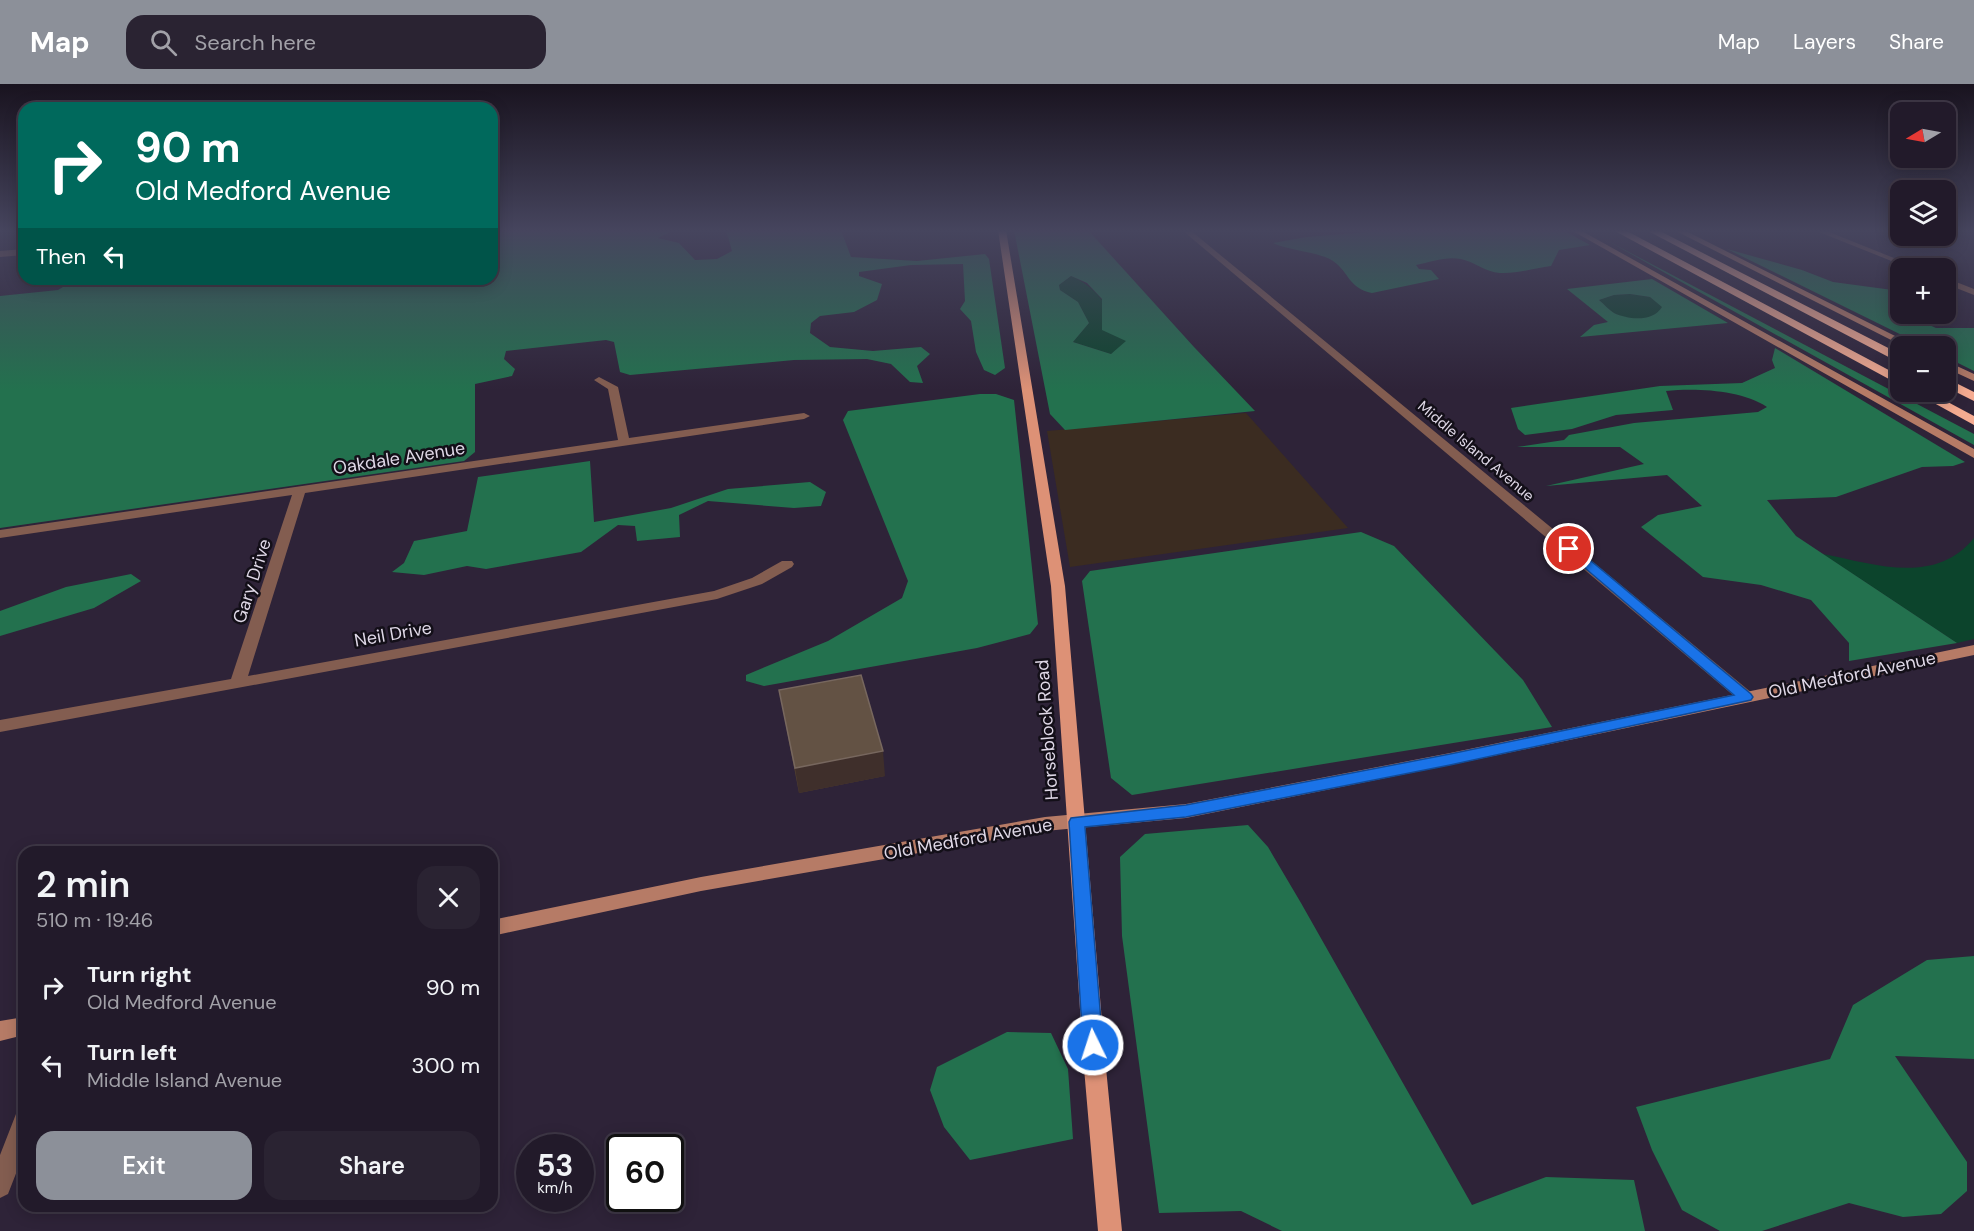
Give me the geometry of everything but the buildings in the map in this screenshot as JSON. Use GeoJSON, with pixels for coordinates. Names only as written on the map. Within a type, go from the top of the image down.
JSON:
{"type":"FeatureCollection","features":[{"type":"Feature","properties":{"kind":"highway"},"geometry":{"type":"LineString","coordinates":[[1718,284],[1890,376]]}},
{"type":"Feature","properties":{"kind":"highway"},"geometry":{"type":"LineString","coordinates":[[1754,284],[1890,354]]}},
{"type":"Feature","properties":{"kind":"highway"},"geometry":{"type":"LineString","coordinates":[[1956,387],[1974,397]]}},
{"type":"Feature","properties":{"kind":"highway"},"geometry":{"type":"LineString","coordinates":[[1939,402],[1974,421]]}},
{"type":"Feature","properties":{"kind":"main road","name":"Horseblock Road"},"geometry":{"type":"LineString","coordinates":[[1011,284],[1058,586],[1095,1068],[1110,1231]]}},
{"type":"Feature","properties":{"kind":"street","name":"Middle Island Avenue"},"geometry":{"type":"LineString","coordinates":[[1250,284],[1746,697]]}},
{"type":"Feature","properties":{"kind":"street"},"geometry":{"type":"LineString","coordinates":[[1670,284],[1974,454]]}},
{"type":"Feature","properties":{"kind":"street"},"geometry":{"type":"LineString","coordinates":[[1785,284],[1890,336]]}},
{"type":"Feature","properties":{"kind":"street"},"geometry":{"type":"LineString","coordinates":[[1956,285],[1974,292]]}},
{"type":"Feature","properties":{"kind":"street"},"geometry":{"type":"LineString","coordinates":[[1956,369],[1974,378]]}},
{"type":"Feature","properties":{"kind":"street"},"geometry":{"type":"LineString","coordinates":[[599,380],[613,387],[624,441]]}},
{"type":"Feature","properties":{"kind":"street","name":"Oakdale Avenue"},"geometry":{"type":"LineString","coordinates":[[0,534],[804,416]]}},
{"type":"Feature","properties":{"kind":"street","name":"Gary Drive"},"geometry":{"type":"LineString","coordinates":[[238,682],[300,490]]}},
{"type":"Feature","properties":{"kind":"street","name":"Neil Drive"},"geometry":{"type":"LineString","coordinates":[[0,726],[717,595],[757,581],[787,564]]}},
{"type":"Feature","properties":{"kind":"street","name":"Old Medford Avenue"},"geometry":{"type":"LineString","coordinates":[[498,927],[701,884],[1035,826],[1186,811],[1450,759],[1974,650]]}},
{"type":"Feature","properties":{"kind":"street"},"geometry":{"type":"LineString","coordinates":[[0,1031],[18,1027]]}},
{"type":"Feature","properties":{"kind":"street"},"geometry":{"type":"LineString","coordinates":[[0,1186],[18,1138]]}},
{"type":"Feature","properties":{"kind":"shaded area"},"geometry":{"type":"Polygon","coordinates":[[[1246,413],[1348,528],[1070,567],[1047,431],[1246,413]]]}},
{"type":"Feature","properties":{"kind":"green space"},"geometry":{"type":"Polygon","coordinates":[[[881,284],[877,300],[854,312],[820,316],[811,323],[810,333],[830,347],[873,351],[921,347],[930,354],[917,366],[923,383],[910,382],[891,364],[867,359],[794,360],[630,375],[620,372],[614,342],[606,340],[506,351],[504,359],[515,369],[512,376],[475,384],[475,452],[464,461],[0,528],[0,296],[58,290],[66,285],[881,284]]]}},
{"type":"Feature","properties":{"kind":"green space"},"geometry":{"type":"Polygon","coordinates":[[[964,284],[993,284],[1005,368],[995,375],[984,370],[976,352],[971,321],[960,309],[965,301],[964,284]]]}},
{"type":"Feature","properties":{"kind":"green space"},"geometry":{"type":"Polygon","coordinates":[[[1024,284],[1061,284],[1060,290],[1078,302],[1089,323],[1073,342],[1111,354],[1126,341],[1102,330],[1102,299],[1087,284],[1136,284],[1255,411],[1065,430],[1050,414],[1024,284]]]}},
{"type":"Feature","properties":{"kind":"green space"},"geometry":{"type":"Polygon","coordinates":[[[1085,284],[1090,287],[1104,303],[1127,342],[1111,354],[1073,342],[1089,323],[1078,302],[1060,290],[1059,285],[1085,284]]]}},
{"type":"Feature","properties":{"kind":"green space"},"geometry":{"type":"Polygon","coordinates":[[[1354,284],[1417,284],[1372,293],[1354,284]]]}},
{"type":"Feature","properties":{"kind":"green space"},"geometry":{"type":"Polygon","coordinates":[[[1614,284],[1660,284],[1728,323],[1580,337],[1594,325],[1608,322],[1567,289],[1614,284]],[[1630,294],[1614,295],[1599,300],[1614,313],[1627,317],[1647,317],[1658,312],[1662,307],[1650,297],[1630,294]]]}},
{"type":"Feature","properties":{"kind":"green space"},"geometry":{"type":"Polygon","coordinates":[[[1684,284],[1689,284],[1890,390],[1890,398],[1684,284]]]}},
{"type":"Feature","properties":{"kind":"green space"},"geometry":{"type":"Polygon","coordinates":[[[1797,284],[1844,284],[1890,290],[1890,324],[1927,324],[1936,328],[1974,328],[1974,371],[1956,362],[1956,336],[1904,336],[1797,284]]]}},
{"type":"Feature","properties":{"kind":"green space"},"geometry":{"type":"Polygon","coordinates":[[[1630,294],[1650,297],[1663,307],[1659,312],[1647,318],[1633,319],[1614,313],[1599,300],[1614,295],[1630,294]]]}},
{"type":"Feature","properties":{"kind":"green space"},"geometry":{"type":"Polygon","coordinates":[[[1775,348],[1965,462],[1953,466],[1922,467],[1836,497],[1767,500],[1796,536],[1957,643],[1849,661],[1849,643],[1811,600],[1761,585],[1703,577],[1641,527],[1658,515],[1702,506],[1667,475],[1546,486],[1644,464],[1620,447],[1517,447],[1564,440],[1569,435],[1634,423],[1758,412],[1767,407],[1732,394],[1705,390],[1666,391],[1673,410],[1616,415],[1572,429],[1525,435],[1518,429],[1511,408],[1660,386],[1742,383],[1775,368],[1772,360],[1775,348]]]}},
{"type":"Feature","properties":{"kind":"green space"},"geometry":{"type":"Polygon","coordinates":[[[980,394],[996,394],[1014,400],[1038,624],[1030,634],[977,648],[764,686],[746,681],[746,675],[828,641],[902,598],[908,581],[843,420],[848,411],[980,394]]]}},
{"type":"Feature","properties":{"kind":"green space"},"geometry":{"type":"Polygon","coordinates":[[[1897,402],[1913,402],[1974,434],[1974,445],[1897,402]]]}},
{"type":"Feature","properties":{"kind":"green space"},"geometry":{"type":"Polygon","coordinates":[[[590,461],[594,522],[671,508],[728,489],[810,482],[826,492],[821,506],[794,508],[708,501],[679,515],[680,537],[637,541],[635,526],[618,525],[581,552],[486,569],[467,566],[424,575],[392,572],[404,563],[414,541],[467,531],[478,477],[590,461]]]}},
{"type":"Feature","properties":{"kind":"green space"},"geometry":{"type":"Polygon","coordinates":[[[1361,532],[1394,546],[1523,680],[1552,727],[1132,795],[1111,778],[1082,581],[1090,571],[1361,532]]]}},
{"type":"Feature","properties":{"kind":"green space"},"geometry":{"type":"Polygon","coordinates":[[[1974,538],[1974,639],[1957,643],[1823,554],[1883,566],[1923,567],[1941,562],[1958,553],[1974,538]]]}},
{"type":"Feature","properties":{"kind":"green space"},"geometry":{"type":"Polygon","coordinates":[[[131,574],[141,581],[94,608],[0,636],[0,611],[66,587],[131,574]]]}},
{"type":"Feature","properties":{"kind":"green space"},"geometry":{"type":"Polygon","coordinates":[[[1248,825],[1268,847],[1472,1205],[1546,1177],[1634,1180],[1645,1231],[1282,1231],[1241,1211],[1159,1213],[1122,936],[1120,857],[1145,834],[1248,825]]]}},
{"type":"Feature","properties":{"kind":"green space"},"geometry":{"type":"Polygon","coordinates":[[[1974,956],[1974,1059],[1895,1056],[1967,1162],[1967,1191],[1941,1214],[1903,1217],[1849,1203],[1762,1231],[1720,1231],[1682,1210],[1652,1150],[1636,1107],[1830,1059],[1853,1005],[1927,960],[1974,956]]]}},
{"type":"Feature","properties":{"kind":"green space"},"geometry":{"type":"Polygon","coordinates":[[[1007,1032],[1051,1033],[1068,1069],[1073,1139],[970,1160],[944,1127],[930,1090],[937,1067],[1007,1032]]]}},
{"type":"Feature","properties":{"kind":"route"},"geometry":{"type":"LineString","coordinates":[[1093,1045],[1080,889],[1077,822],[1186,811],[1746,697],[1569,549]]}}]}
